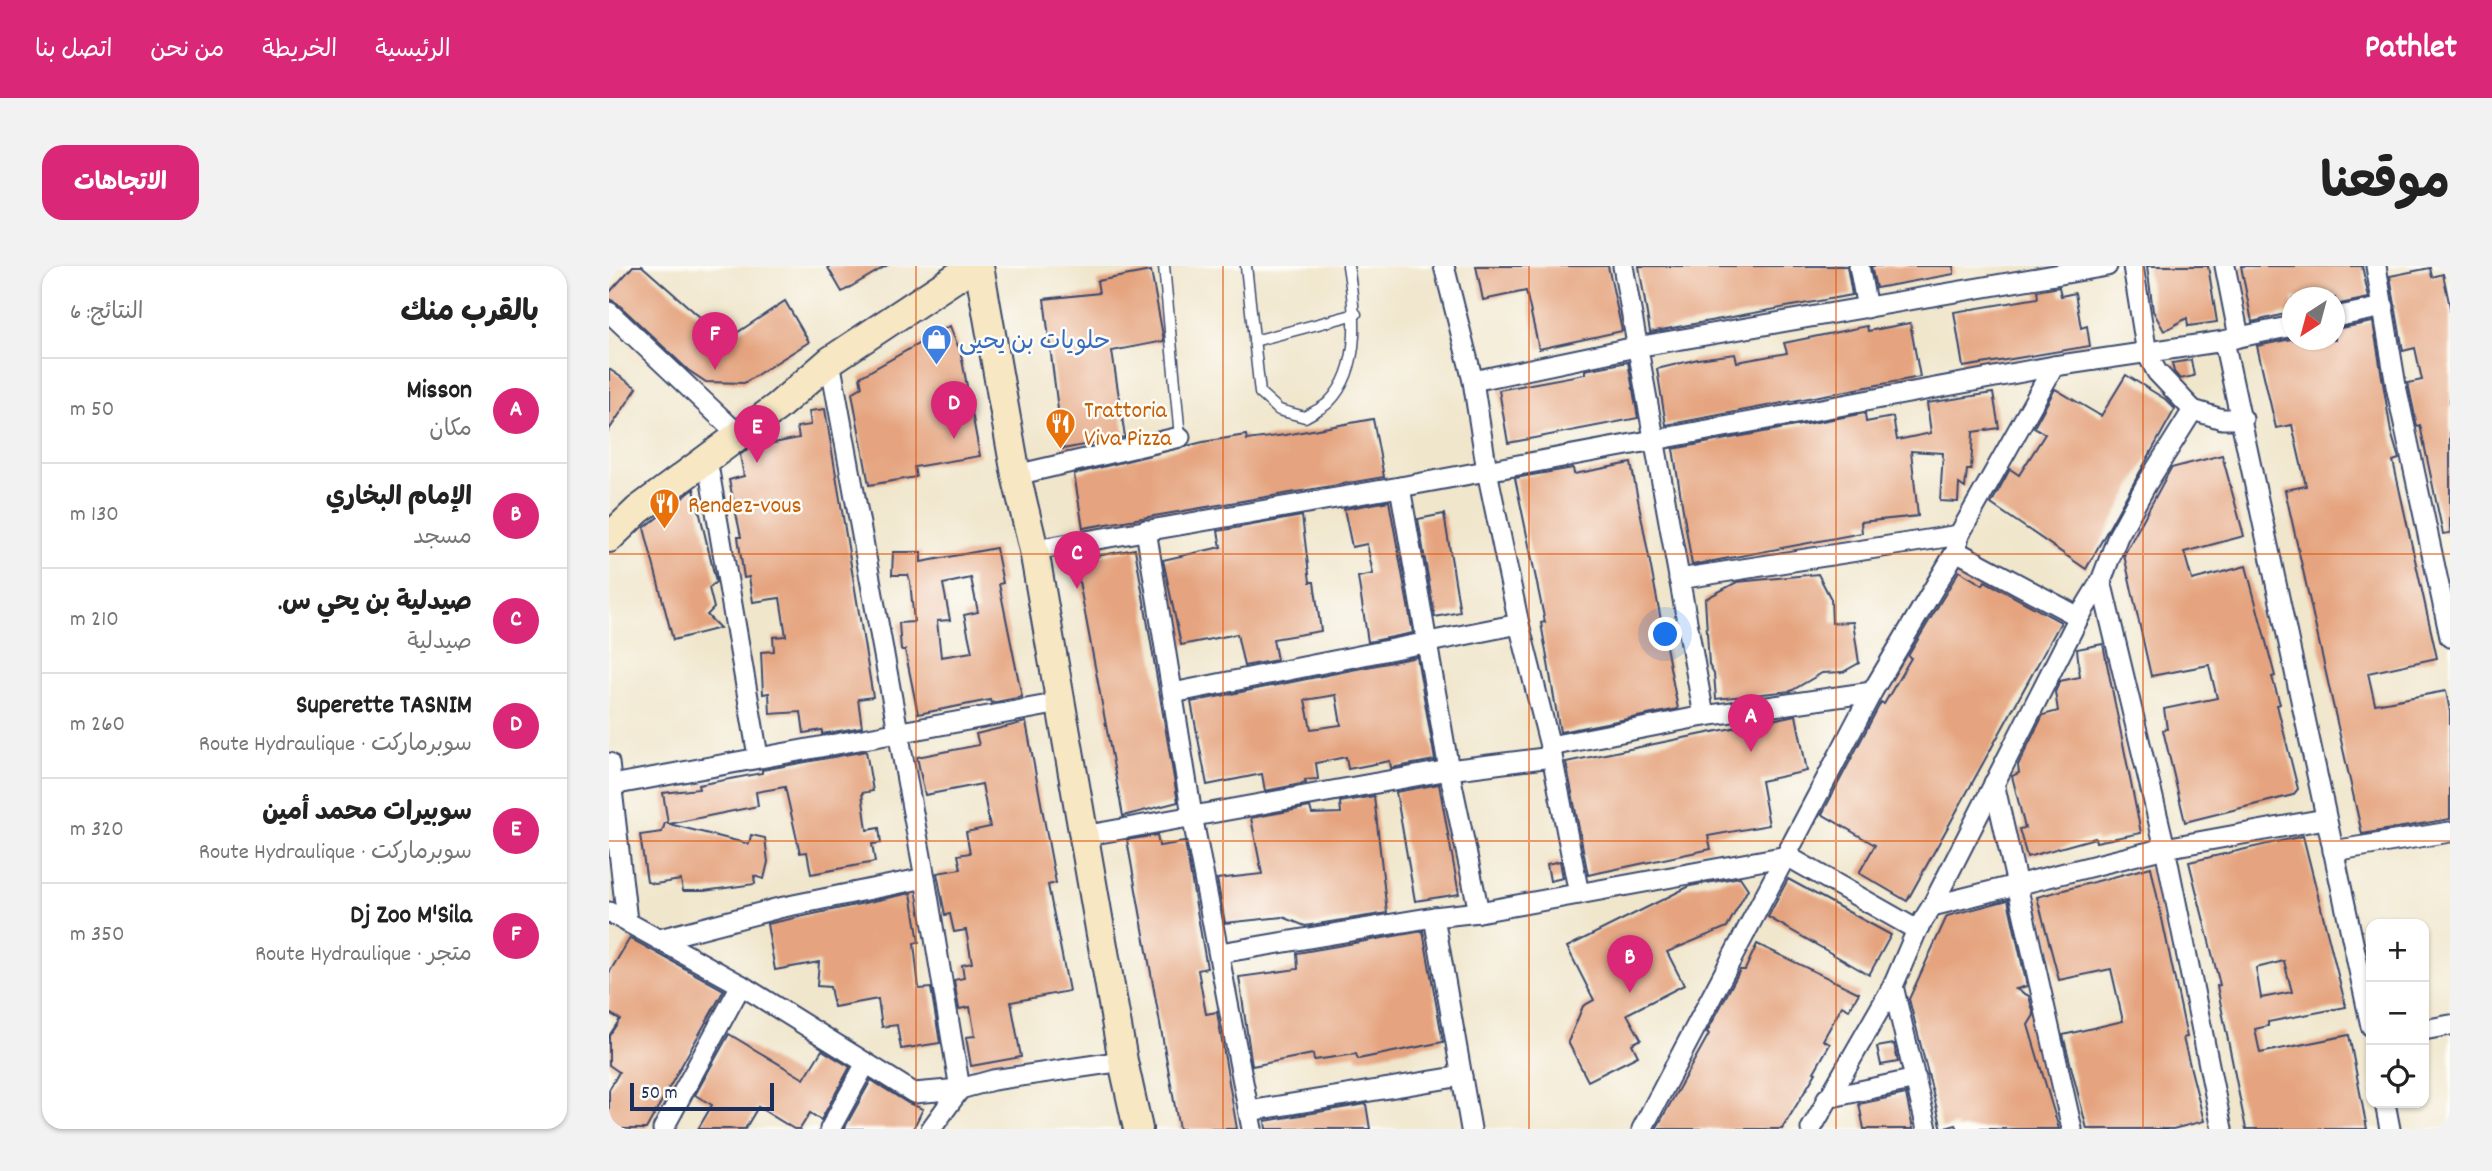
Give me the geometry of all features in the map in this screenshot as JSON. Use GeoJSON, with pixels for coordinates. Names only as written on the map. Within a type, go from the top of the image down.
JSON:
{"type":"FeatureCollection","features":[{"type":"Feature","properties":{"kind":"main road"},"geometry":{"type":"LineString","coordinates":[[610,534],[638,510],[777,407],[830,361],[974,266]]}},
{"type":"Feature","properties":{"kind":"main road"},"geometry":{"type":"LineString","coordinates":[[979,266],[1016,475],[1034,550],[1123,1062],[1138,1129]]}},
{"type":"Feature","properties":{"kind":"street"},"geometry":{"type":"LineString","coordinates":[[1444,266],[1473,381],[1487,471],[1519,624],[1551,751],[1579,894]]}},
{"type":"Feature","properties":{"kind":"street"},"geometry":{"type":"LineString","coordinates":[[1623,266],[1704,716]]}},
{"type":"Feature","properties":{"kind":"street"},"geometry":{"type":"LineString","coordinates":[[1859,266],[1867,308]]}},
{"type":"Feature","properties":{"kind":"street"},"geometry":{"type":"LineString","coordinates":[[1473,381],[1636,347],[2107,266]]}},
{"type":"Feature","properties":{"kind":"street"},"geometry":{"type":"LineString","coordinates":[[2133,266],[2147,354],[2157,372],[2193,410],[2222,419],[2243,419]]}},
{"type":"Feature","properties":{"kind":"street"},"geometry":{"type":"LineString","coordinates":[[2225,266],[2243,419],[2325,819],[2366,1003]]}},
{"type":"Feature","properties":{"kind":"street"},"geometry":{"type":"LineString","coordinates":[[2375,266],[2396,386],[2450,637]]}},
{"type":"Feature","properties":{"kind":"street"},"geometry":{"type":"LineString","coordinates":[[2345,315],[2384,307]]}},
{"type":"Feature","properties":{"kind":"street"},"geometry":{"type":"LineString","coordinates":[[609,313],[738,434]]}},
{"type":"Feature","properties":{"kind":"street"},"geometry":{"type":"LineString","coordinates":[[1034,550],[1655,441],[2054,366],[2147,354],[2282,328]]}},
{"type":"Feature","properties":{"kind":"street"},"geometry":{"type":"LineString","coordinates":[[830,361],[925,878],[960,1089],[931,1129]]}},
{"type":"Feature","properties":{"kind":"street"},"geometry":{"type":"LineString","coordinates":[[1642,1129],[1872,692],[2054,366]]}},
{"type":"Feature","properties":{"kind":"street"},"geometry":{"type":"LineString","coordinates":[[1811,1129],[1893,986],[1917,930],[1932,906],[2079,617],[2101,581],[2118,536],[2167,448],[2193,410]]}},
{"type":"Feature","properties":{"kind":"street"},"geometry":{"type":"LineString","coordinates":[[1016,475],[1180,436]]}},
{"type":"Feature","properties":{"kind":"street"},"geometry":{"type":"LineString","coordinates":[[707,460],[758,756]]}},
{"type":"Feature","properties":{"kind":"street"},"geometry":{"type":"LineString","coordinates":[[1400,487],[1449,769],[1479,912]]}},
{"type":"Feature","properties":{"kind":"street"},"geometry":{"type":"LineString","coordinates":[[1146,530],[1192,816],[1250,1120],[1462,1076]]}},
{"type":"Feature","properties":{"kind":"street"},"geometry":{"type":"LineString","coordinates":[[1679,579],[1957,543],[2079,617]]}},
{"type":"Feature","properties":{"kind":"street"},"geometry":{"type":"LineString","coordinates":[[2101,581],[2165,848],[2221,1129]]}},
{"type":"Feature","properties":{"kind":"street"},"geometry":{"type":"LineString","coordinates":[[1173,693],[1519,624]]}},
{"type":"Feature","properties":{"kind":"street"},"geometry":{"type":"LineString","coordinates":[[1083,836],[1551,751],[1704,716],[1872,692]]}},
{"type":"Feature","properties":{"kind":"street"},"geometry":{"type":"LineString","coordinates":[[612,785],[758,756],[1060,703]]}},
{"type":"Feature","properties":{"kind":"street"},"geometry":{"type":"LineString","coordinates":[[609,763],[612,785],[615,919],[660,939],[741,985],[865,1065],[914,1093],[960,1089],[993,1080],[1123,1062]]}},
{"type":"Feature","properties":{"kind":"street"},"geometry":{"type":"LineString","coordinates":[[1994,783],[2072,1129]]}},
{"type":"Feature","properties":{"kind":"street"},"geometry":{"type":"LineString","coordinates":[[1932,906],[2165,848],[2325,819]]}},
{"type":"Feature","properties":{"kind":"street"},"geometry":{"type":"LineString","coordinates":[[2333,851],[2450,832]]}},
{"type":"Feature","properties":{"kind":"street"},"geometry":{"type":"LineString","coordinates":[[1220,953],[1479,912],[1787,856],[1917,930]]}},
{"type":"Feature","properties":{"kind":"street"},"geometry":{"type":"LineString","coordinates":[[660,939],[779,908],[925,878]]}},
{"type":"Feature","properties":{"kind":"street"},"geometry":{"type":"LineString","coordinates":[[1434,917],[1471,1129]]}},
{"type":"Feature","properties":{"kind":"street"},"geometry":{"type":"LineString","coordinates":[[663,1129],[741,985]]}},
{"type":"Feature","properties":{"kind":"street"},"geometry":{"type":"LineString","coordinates":[[1893,986],[1927,1129]]}},
{"type":"Feature","properties":{"kind":"street"},"geometry":{"type":"LineString","coordinates":[[2429,1029],[2450,1025]]}},
{"type":"Feature","properties":{"kind":"street"},"geometry":{"type":"LineString","coordinates":[[830,1129],[865,1065]]}},
{"type":"Feature","properties":{"kind":"street"},"geometry":{"type":"LineString","coordinates":[[1827,1098],[1916,1079]]}},
{"type":"Feature","properties":{"kind":"street"},"geometry":{"type":"LineString","coordinates":[[2386,1108],[2390,1129]]}},
{"type":"Feature","properties":{"kind":"lane"},"geometry":{"type":"LineString","coordinates":[[1164,266],[1180,436]]}},
{"type":"Feature","properties":{"kind":"lane"},"geometry":{"type":"LineString","coordinates":[[1245,266],[1260,393],[1279,410],[1305,416],[1328,403],[1347,374],[1356,314],[1348,266]]}},
{"type":"Feature","properties":{"kind":"lane"},"geometry":{"type":"LineString","coordinates":[[1254,341],[1356,314]]}},
{"type":"Feature","properties":{"kind":"building"},"geometry":{"type":"Polygon","coordinates":[[[633,266],[642,266],[726,340],[785,301],[809,342],[744,383],[706,382],[688,370],[617,303],[609,299],[609,293],[633,266]]]}},
{"type":"Feature","properties":{"kind":"building"},"geometry":{"type":"Polygon","coordinates":[[[827,266],[886,266],[842,292],[827,266]]]}},
{"type":"Feature","properties":{"kind":"building"},"geometry":{"type":"Polygon","coordinates":[[[1476,266],[1608,266],[1622,331],[1539,349],[1526,291],[1483,300],[1476,266]]]}},
{"type":"Feature","properties":{"kind":"building"},"geometry":{"type":"Polygon","coordinates":[[[1639,266],[1847,266],[1852,295],[1650,332],[1639,266]]]}},
{"type":"Feature","properties":{"kind":"building"},"geometry":{"type":"Polygon","coordinates":[[[1871,266],[1954,266],[1954,274],[1876,288],[1871,266]]]}},
{"type":"Feature","properties":{"kind":"building"},"geometry":{"type":"Polygon","coordinates":[[[2147,266],[2208,266],[2217,322],[2188,326],[2187,318],[2164,331],[2153,311],[2147,266]]]}},
{"type":"Feature","properties":{"kind":"building"},"geometry":{"type":"Polygon","coordinates":[[[2241,266],[2362,266],[2369,298],[2345,303],[2345,287],[2282,287],[2282,315],[2252,322],[2241,266]]]}},
{"type":"Feature","properties":{"kind":"building"},"geometry":{"type":"Polygon","coordinates":[[[2430,268],[2432,277],[2443,274],[2450,307],[2450,533],[2443,534],[2420,425],[2417,426],[2408,383],[2422,380],[2415,348],[2403,351],[2390,276],[2430,268]]]}},
{"type":"Feature","properties":{"kind":"building"},"geometry":{"type":"Polygon","coordinates":[[[1151,271],[1164,341],[1112,351],[1125,437],[1063,449],[1044,299],[1099,293],[1097,281],[1151,271]]]}},
{"type":"Feature","properties":{"kind":"building"},"geometry":{"type":"Polygon","coordinates":[[[2059,287],[2061,296],[2075,293],[2081,328],[2087,326],[2090,346],[1963,367],[1954,312],[2038,298],[2037,291],[2059,287]]]}},
{"type":"Feature","properties":{"kind":"building"},"geometry":{"type":"Polygon","coordinates":[[[2373,322],[2391,432],[2399,459],[2393,461],[2437,658],[2368,673],[2375,704],[2446,691],[2450,712],[2450,819],[2362,834],[2285,490],[2306,486],[2292,425],[2276,428],[2257,346],[2282,341],[2282,350],[2345,350],[2345,327],[2373,322]]]}},
{"type":"Feature","properties":{"kind":"building"},"geometry":{"type":"Polygon","coordinates":[[[1910,323],[1920,377],[1666,425],[1657,369],[1735,354],[1737,362],[1787,353],[1784,343],[1867,326],[1868,331],[1910,323]]]}},
{"type":"Feature","properties":{"kind":"building"},"geometry":{"type":"Polygon","coordinates":[[[950,326],[961,354],[980,456],[914,467],[916,477],[869,485],[852,393],[862,387],[860,377],[950,326]]]}},
{"type":"Feature","properties":{"kind":"building"},"geometry":{"type":"Polygon","coordinates":[[[2191,360],[2194,376],[2180,379],[2174,372],[2172,363],[2191,360]]]}},
{"type":"Feature","properties":{"kind":"building"},"geometry":{"type":"Polygon","coordinates":[[[1628,362],[1638,418],[1508,443],[1499,390],[1585,374],[1585,370],[1628,362]]]}},
{"type":"Feature","properties":{"kind":"building"},"geometry":{"type":"Polygon","coordinates":[[[609,369],[637,388],[609,430],[609,369]]]}},
{"type":"Feature","properties":{"kind":"building"},"geometry":{"type":"Polygon","coordinates":[[[2126,375],[2165,399],[2175,409],[2086,569],[1991,504],[2010,469],[2019,475],[2045,434],[2034,427],[2055,389],[2101,416],[2126,375]]]}},
{"type":"Feature","properties":{"kind":"building"},"geometry":{"type":"Polygon","coordinates":[[[1993,393],[1999,428],[1973,432],[1971,470],[1967,470],[1965,488],[1959,484],[1958,502],[1940,501],[1943,453],[1911,451],[1918,516],[1861,522],[1862,533],[1692,565],[1673,449],[1865,413],[1866,422],[1893,417],[1897,440],[1931,433],[1927,403],[1993,393]]]}},
{"type":"Feature","properties":{"kind":"building"},"geometry":{"type":"Polygon","coordinates":[[[825,409],[873,697],[858,699],[862,727],[822,734],[822,730],[804,733],[801,712],[770,714],[769,693],[763,694],[761,652],[774,651],[773,637],[786,636],[780,598],[753,602],[749,577],[744,578],[738,537],[741,537],[729,480],[744,476],[740,455],[749,448],[799,438],[797,427],[811,425],[809,411],[825,409]]]}},
{"type":"Feature","properties":{"kind":"building"},"geometry":{"type":"Polygon","coordinates":[[[1373,419],[1384,477],[1083,528],[1074,474],[1203,442],[1246,435],[1247,440],[1285,435],[1373,419]]]}},
{"type":"Feature","properties":{"kind":"building"},"geometry":{"type":"Polygon","coordinates":[[[2222,455],[2244,536],[2184,552],[2192,580],[2246,566],[2275,676],[2272,677],[2280,704],[2277,705],[2298,789],[2293,795],[2185,822],[2163,730],[2167,729],[2164,709],[2217,698],[2209,665],[2151,676],[2124,555],[2171,468],[2222,455]]]}},
{"type":"Feature","properties":{"kind":"building"},"geometry":{"type":"Polygon","coordinates":[[[1631,463],[1678,709],[1560,732],[1541,623],[1545,622],[1515,478],[1573,468],[1574,474],[1631,463]]]}},
{"type":"Feature","properties":{"kind":"building"},"geometry":{"type":"Polygon","coordinates":[[[694,489],[716,582],[709,588],[714,608],[707,615],[720,628],[673,640],[644,528],[694,489]]]}},
{"type":"Feature","properties":{"kind":"building"},"geometry":{"type":"Polygon","coordinates":[[[1389,501],[1413,633],[1368,642],[1358,577],[1373,574],[1367,544],[1352,547],[1344,509],[1389,501]]]}},
{"type":"Feature","properties":{"kind":"building"},"geometry":{"type":"Polygon","coordinates":[[[1444,514],[1460,612],[1435,617],[1418,519],[1444,514]]]}},
{"type":"Feature","properties":{"kind":"building"},"geometry":{"type":"Polygon","coordinates":[[[1302,516],[1310,582],[1314,582],[1321,631],[1273,639],[1277,660],[1244,666],[1237,634],[1181,645],[1163,560],[1221,547],[1218,531],[1302,516]]]}},
{"type":"Feature","properties":{"kind":"building"},"geometry":{"type":"Polygon","coordinates":[[[996,548],[1003,583],[999,584],[1022,697],[991,703],[990,700],[918,714],[905,650],[901,650],[899,623],[914,622],[910,581],[908,575],[892,575],[893,552],[921,552],[921,562],[996,548]],[[971,578],[943,584],[950,620],[937,621],[941,657],[972,652],[964,615],[978,612],[971,578]]]}},
{"type":"Feature","properties":{"kind":"building"},"geometry":{"type":"Polygon","coordinates":[[[1135,549],[1178,802],[1123,816],[1075,560],[1135,549]]]}},
{"type":"Feature","properties":{"kind":"building"},"geometry":{"type":"Polygon","coordinates":[[[1959,571],[1983,585],[1985,581],[2061,622],[1907,901],[1859,873],[1875,845],[1822,814],[1881,702],[1884,704],[1911,658],[1908,656],[1959,571]]]}},
{"type":"Feature","properties":{"kind":"building"},"geometry":{"type":"Polygon","coordinates":[[[1818,574],[1831,599],[1832,623],[1853,622],[1859,663],[1843,672],[1822,673],[1791,691],[1716,699],[1714,674],[1709,665],[1705,599],[1737,582],[1818,574]]]}},
{"type":"Feature","properties":{"kind":"building"},"geometry":{"type":"Polygon","coordinates":[[[2103,644],[2141,833],[2096,842],[2095,838],[2027,857],[2019,829],[2025,828],[2012,776],[2019,773],[2018,765],[2043,715],[2058,711],[2055,692],[2060,681],[2080,677],[2077,649],[2103,644]]]}},
{"type":"Feature","properties":{"kind":"building"},"geometry":{"type":"Polygon","coordinates":[[[1417,657],[1435,760],[1391,768],[1390,761],[1348,769],[1346,757],[1316,763],[1318,779],[1305,780],[1306,783],[1265,791],[1262,774],[1207,785],[1191,702],[1417,657]],[[1336,695],[1305,700],[1311,729],[1341,725],[1336,695]]]}},
{"type":"Feature","properties":{"kind":"building"},"geometry":{"type":"Polygon","coordinates":[[[1796,715],[1807,771],[1761,781],[1769,825],[1708,836],[1711,849],[1588,875],[1566,762],[1796,715]]]}},
{"type":"Feature","properties":{"kind":"building"},"geometry":{"type":"Polygon","coordinates":[[[1026,722],[1056,883],[1048,885],[1069,991],[1011,1002],[1021,1057],[971,1066],[966,1037],[975,1036],[970,1007],[959,1009],[954,980],[964,978],[962,965],[972,963],[966,930],[954,932],[950,914],[945,915],[937,873],[961,869],[958,855],[970,853],[966,832],[990,827],[982,784],[925,795],[917,757],[979,745],[976,734],[1026,722]]]}},
{"type":"Feature","properties":{"kind":"building"},"geometry":{"type":"Polygon","coordinates":[[[866,751],[873,791],[862,793],[867,830],[879,828],[881,843],[872,844],[875,862],[811,874],[807,852],[800,853],[785,787],[756,792],[758,806],[669,824],[749,844],[751,835],[765,838],[768,862],[764,879],[754,876],[755,884],[704,891],[683,891],[681,880],[655,884],[647,882],[640,835],[662,832],[665,823],[668,823],[663,793],[699,789],[698,785],[762,773],[762,770],[866,751]]]}},
{"type":"Feature","properties":{"kind":"building"},"geometry":{"type":"Polygon","coordinates":[[[1439,784],[1459,894],[1415,901],[1396,792],[1439,784]]]}},
{"type":"Feature","properties":{"kind":"building"},"geometry":{"type":"Polygon","coordinates":[[[1374,796],[1387,913],[1305,926],[1283,917],[1225,923],[1217,879],[1262,874],[1251,818],[1310,807],[1312,814],[1341,813],[1340,802],[1374,796]]]}},
{"type":"Feature","properties":{"kind":"building"},"geometry":{"type":"Polygon","coordinates":[[[1157,835],[1159,846],[1185,842],[1207,968],[1198,970],[1206,1014],[1217,1012],[1237,1129],[1179,1129],[1127,840],[1157,835]]]}},
{"type":"Feature","properties":{"kind":"building"},"geometry":{"type":"Polygon","coordinates":[[[2303,836],[2346,1007],[2268,1022],[2268,1026],[2255,1029],[2260,1053],[2349,1035],[2367,1129],[2246,1129],[2217,986],[2220,985],[2189,862],[2303,836]],[[2284,961],[2256,968],[2261,998],[2292,992],[2284,961]]]}},
{"type":"Feature","properties":{"kind":"building"},"geometry":{"type":"Polygon","coordinates":[[[1560,861],[1563,878],[1550,881],[1547,864],[1560,861]]]}},
{"type":"Feature","properties":{"kind":"building"},"geometry":{"type":"Polygon","coordinates":[[[2151,867],[2187,1037],[2183,1038],[2204,1121],[2173,1129],[2087,1129],[2063,1035],[2123,1021],[2111,969],[2059,980],[2037,897],[2151,867]]]}},
{"type":"Feature","properties":{"kind":"building"},"geometry":{"type":"Polygon","coordinates":[[[1740,877],[1748,889],[1727,927],[1667,952],[1684,985],[1627,1014],[1641,1039],[1632,1044],[1638,1056],[1588,1081],[1568,1042],[1583,1006],[1594,1000],[1567,947],[1690,886],[1740,877]]]}},
{"type":"Feature","properties":{"kind":"building"},"geometry":{"type":"Polygon","coordinates":[[[1788,879],[1891,935],[1869,975],[1768,917],[1788,879]]]}},
{"type":"Feature","properties":{"kind":"building"},"geometry":{"type":"Polygon","coordinates":[[[911,893],[919,942],[914,943],[919,989],[931,988],[940,1043],[901,1049],[897,1025],[882,1027],[878,999],[834,1007],[830,987],[817,986],[819,962],[775,970],[767,924],[911,893]]]}},
{"type":"Feature","properties":{"kind":"building"},"geometry":{"type":"Polygon","coordinates":[[[2008,900],[2027,986],[2016,989],[2029,996],[2034,1015],[2028,1025],[2059,1129],[1958,1129],[1956,1125],[1942,1129],[1909,999],[1947,916],[2008,900]]]}},
{"type":"Feature","properties":{"kind":"building"},"geometry":{"type":"Polygon","coordinates":[[[1423,931],[1443,1042],[1358,1059],[1356,1054],[1314,1060],[1313,1054],[1252,1066],[1239,977],[1298,969],[1297,953],[1423,931]]]}},
{"type":"Feature","properties":{"kind":"building"},"geometry":{"type":"Polygon","coordinates":[[[630,938],[724,990],[646,1129],[609,1129],[609,1090],[619,1072],[609,1065],[609,1036],[620,1019],[609,1013],[609,973],[630,938]]]}},
{"type":"Feature","properties":{"kind":"building"},"geometry":{"type":"Polygon","coordinates":[[[1757,944],[1859,993],[1849,1010],[1842,1006],[1823,1040],[1830,1044],[1814,1072],[1816,1073],[1782,1129],[1656,1129],[1709,1034],[1707,1032],[1740,970],[1745,970],[1757,944]]]}},
{"type":"Feature","properties":{"kind":"building"},"geometry":{"type":"Polygon","coordinates":[[[729,1034],[804,1079],[822,1050],[850,1067],[821,1120],[810,1113],[800,1129],[794,1129],[758,1107],[745,1129],[698,1129],[712,1105],[695,1095],[729,1034]]]}},
{"type":"Feature","properties":{"kind":"building"},"geometry":{"type":"Polygon","coordinates":[[[1894,1044],[1898,1062],[1881,1065],[1877,1047],[1894,1044]]]}},
{"type":"Feature","properties":{"kind":"building"},"geometry":{"type":"Polygon","coordinates":[[[871,1080],[923,1109],[913,1129],[844,1129],[871,1080]]]}},
{"type":"Feature","properties":{"kind":"building"},"geometry":{"type":"Polygon","coordinates":[[[1906,1094],[1913,1129],[1864,1129],[1859,1104],[1906,1094]]]}},
{"type":"Feature","properties":{"kind":"building"},"geometry":{"type":"Polygon","coordinates":[[[1366,1104],[1370,1129],[1266,1129],[1265,1121],[1366,1104]]]}},
{"type":"Feature","properties":{"kind":"place","name":"حلويات بن يحيى"},"geometry":{"type":"Point","coordinates":[936,367]}},
{"type":"Feature","properties":{"kind":"place","name":"Dj Zoo M'Sila"},"geometry":{"type":"Point","coordinates":[715,370]}},
{"type":"Feature","properties":{"kind":"place","name":"Superette TASNIM"},"geometry":{"type":"Point","coordinates":[954,439]}},
{"type":"Feature","properties":{"kind":"place","name":"Trattoria Viva Pizza"},"geometry":{"type":"Point","coordinates":[1061,450]}},
{"type":"Feature","properties":{"kind":"place","name":"سوبيرات محمد أمين"},"geometry":{"type":"Point","coordinates":[757,463]}},
{"type":"Feature","properties":{"kind":"place","name":"Rendez-vous"},"geometry":{"type":"Point","coordinates":[665,531]}},
{"type":"Feature","properties":{"kind":"place","name":"صيدلية بن يحي س."},"geometry":{"type":"Point","coordinates":[1077,589]}},
{"type":"Feature","properties":{"kind":"place","name":"Misson"},"geometry":{"type":"Point","coordinates":[1751,752]}},
{"type":"Feature","properties":{"kind":"place","name":"الإمام البخاري"},"geometry":{"type":"Point","coordinates":[1630,993]}}]}
